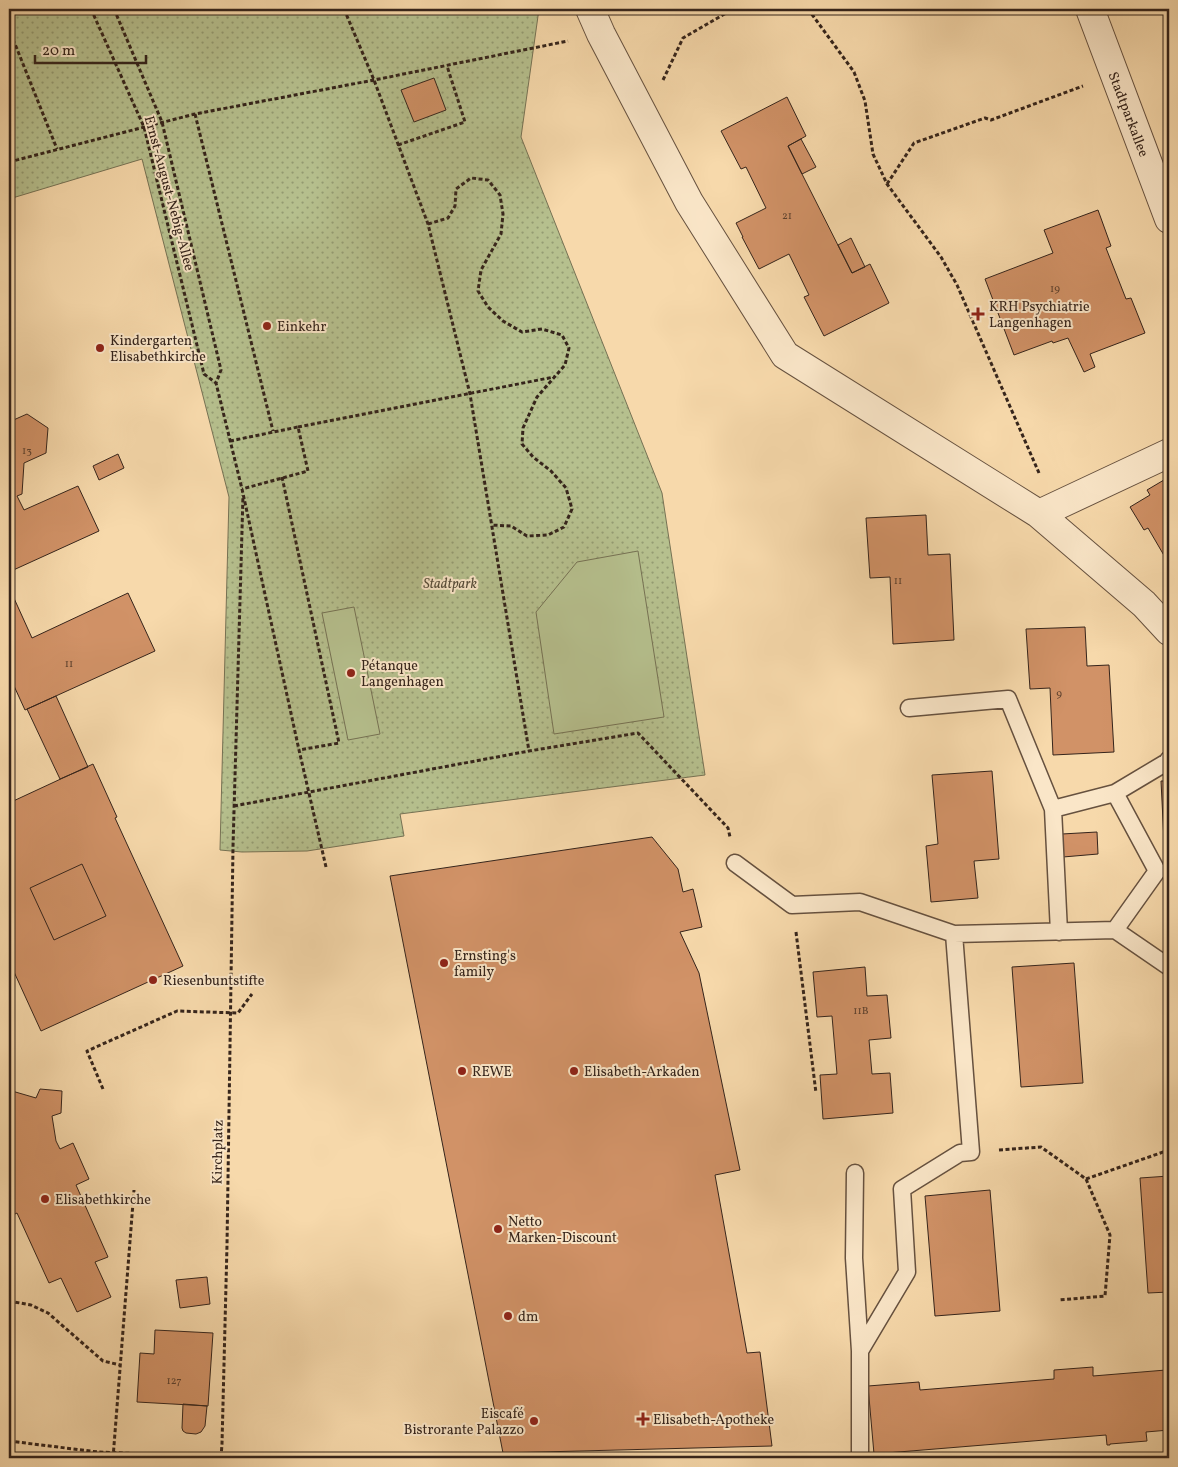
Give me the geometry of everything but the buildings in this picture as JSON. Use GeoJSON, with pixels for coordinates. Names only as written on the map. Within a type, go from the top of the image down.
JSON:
{"type":"FeatureCollection","features":[{"type":"Feature","properties":{"kind":"street"},"geometry":{"type":"LineString","coordinates":[[590,9],[645,120],[689,202],[785,355],[1046,510],[1144,604],[1169,631]]}},
{"type":"Feature","properties":{"kind":"street","name":"Stadtparkallee"},"geometry":{"type":"LineString","coordinates":[[1090,9],[1169,219]]}},
{"type":"Feature","properties":{"kind":"street"},"geometry":{"type":"LineString","coordinates":[[1046,510],[1169,453]]}},
{"type":"Feature","properties":{"kind":"lane"},"geometry":{"type":"LineString","coordinates":[[909,708],[1008,699],[1053,809],[1059,932]]}},
{"type":"Feature","properties":{"kind":"lane"},"geometry":{"type":"LineString","coordinates":[[1053,809],[1115,793],[1169,759]]}},
{"type":"Feature","properties":{"kind":"lane"},"geometry":{"type":"LineString","coordinates":[[1115,793],[1157,871],[1115,930]]}},
{"type":"Feature","properties":{"kind":"lane"},"geometry":{"type":"LineString","coordinates":[[735,862],[792,904],[860,902],[954,934],[1115,930],[1169,967]]}},
{"type":"Feature","properties":{"kind":"lane"},"geometry":{"type":"LineString","coordinates":[[860,1351],[906,1272],[902,1189],[960,1153],[971,1152],[954,934]]}},
{"type":"Feature","properties":{"kind":"lane"},"geometry":{"type":"LineString","coordinates":[[855,1173],[854,1258],[860,1351],[860,1458]]}},
{"type":"Feature","properties":{"kind":"path","name":"Ernst-August-Nebig-Allee"},"geometry":{"type":"LineString","coordinates":[[91,9],[144,127],[204,374],[216,383]]}},
{"type":"Feature","properties":{"kind":"path"},"geometry":{"type":"LineString","coordinates":[[114,9],[162,122],[222,370],[216,383],[242,489],[298,750],[326,867]]}},
{"type":"Feature","properties":{"kind":"path"},"geometry":{"type":"LineString","coordinates":[[344,9],[374,80],[428,224],[470,394],[528,751]]}},
{"type":"Feature","properties":{"kind":"path"},"geometry":{"type":"LineString","coordinates":[[645,120],[683,38],[733,9]]}},
{"type":"Feature","properties":{"kind":"path"},"geometry":{"type":"LineString","coordinates":[[808,9],[854,72],[865,100],[873,154],[888,184],[941,257],[957,284],[1046,510]]}},
{"type":"Feature","properties":{"kind":"path"},"geometry":{"type":"LineString","coordinates":[[9,34],[15,44],[57,149]]}},
{"type":"Feature","properties":{"kind":"path"},"geometry":{"type":"LineString","coordinates":[[9,162],[195,114],[447,66],[601,34]]}},
{"type":"Feature","properties":{"kind":"path"},"geometry":{"type":"LineString","coordinates":[[398,145],[465,122],[447,66]]}},
{"type":"Feature","properties":{"kind":"path"},"geometry":{"type":"LineString","coordinates":[[888,184],[914,143],[985,118],[991,120],[1114,74]]}},
{"type":"Feature","properties":{"kind":"path"},"geometry":{"type":"LineString","coordinates":[[195,114],[273,431]]}},
{"type":"Feature","properties":{"kind":"path"},"geometry":{"type":"LineString","coordinates":[[428,224],[448,218],[455,206],[456,189],[471,178],[488,180],[500,195],[504,214],[501,234],[481,270],[478,291],[488,307],[503,321],[522,332],[542,330],[562,335],[570,348],[565,365],[537,397],[522,428],[522,444],[532,457],[551,471],[566,488],[572,509],[564,527],[548,535],[527,536],[511,526],[491,526]]}},
{"type":"Feature","properties":{"kind":"path"},"geometry":{"type":"LineString","coordinates":[[230,441],[273,431],[555,377]]}},
{"type":"Feature","properties":{"kind":"path"},"geometry":{"type":"LineString","coordinates":[[242,489],[308,471],[298,427]]}},
{"type":"Feature","properties":{"kind":"path"},"geometry":{"type":"LineString","coordinates":[[282,478],[339,743],[298,750]]}},
{"type":"Feature","properties":{"kind":"path","name":"Kirchplatz"},"geometry":{"type":"LineString","coordinates":[[221,1457],[227,1245],[233,847],[243,495]]}},
{"type":"Feature","properties":{"kind":"path"},"geometry":{"type":"LineString","coordinates":[[234,806],[528,751],[638,733],[728,828],[735,862]]}},
{"type":"Feature","properties":{"kind":"path"},"geometry":{"type":"LineString","coordinates":[[792,904],[816,1093]]}},
{"type":"Feature","properties":{"kind":"path"},"geometry":{"type":"LineString","coordinates":[[103,1089],[87,1051],[177,1011],[238,1013],[252,994]]}},
{"type":"Feature","properties":{"kind":"path"},"geometry":{"type":"LineString","coordinates":[[971,1152],[1041,1147],[1086,1179],[1110,1235],[1105,1296],[1059,1300]]}},
{"type":"Feature","properties":{"kind":"path"},"geometry":{"type":"LineString","coordinates":[[1086,1179],[1169,1150]]}},
{"type":"Feature","properties":{"kind":"path"},"geometry":{"type":"LineString","coordinates":[[113,1458],[134,1190]]}},
{"type":"Feature","properties":{"kind":"path"},"geometry":{"type":"LineString","coordinates":[[9,1300],[32,1305],[48,1313],[103,1360],[120,1365]]}},
{"type":"Feature","properties":{"kind":"path"},"geometry":{"type":"LineString","coordinates":[[9,1441],[114,1453],[242,1458]]}},
{"type":"Feature","properties":{"kind":"path"},"geometry":{"type":"LineString","coordinates":[[214,1458],[221,1457]]}},
{"type":"Feature","properties":{"kind":"green space","name":"Stadtpark"},"geometry":{"type":"Polygon","coordinates":[[[9,9],[539,9],[521,137],[662,493],[705,775],[400,814],[404,836],[307,851],[242,852],[220,850],[229,497],[142,159],[9,199],[9,9]]]}},
{"type":"Feature","properties":{"kind":"green space"},"geometry":{"type":"Polygon","coordinates":[[[638,551],[664,717],[554,734],[536,612],[577,562],[638,551]]]}},
{"type":"Feature","properties":{"kind":"green space","name":"Pétanque Langenhagen"},"geometry":{"type":"Polygon","coordinates":[[[354,607],[380,734],[348,740],[322,613],[354,607]]]}},
{"type":"Feature","properties":{"kind":"place","name":"KRH Psychiatrie Langenhagen"},"geometry":{"type":"Point","coordinates":[978,314]}},
{"type":"Feature","properties":{"kind":"place","name":"Einkehr"},"geometry":{"type":"Point","coordinates":[267,326]}},
{"type":"Feature","properties":{"kind":"place","name":"Kindergarten Elisabethkirche"},"geometry":{"type":"Point","coordinates":[100,348]}},
{"type":"Feature","properties":{"kind":"place","name":"Pétanque Langenhagen"},"geometry":{"type":"Point","coordinates":[351,673]}},
{"type":"Feature","properties":{"kind":"place","name":"Ernsting's family"},"geometry":{"type":"Point","coordinates":[444,963]}},
{"type":"Feature","properties":{"kind":"place","name":"Riesenbuntstifte"},"geometry":{"type":"Point","coordinates":[153,980]}},
{"type":"Feature","properties":{"kind":"place","name":"REWE"},"geometry":{"type":"Point","coordinates":[462,1071]}},
{"type":"Feature","properties":{"kind":"place","name":"Elisabeth-Arkaden"},"geometry":{"type":"Point","coordinates":[574,1071]}},
{"type":"Feature","properties":{"kind":"place","name":"Elisabethkirche"},"geometry":{"type":"Point","coordinates":[45,1199]}},
{"type":"Feature","properties":{"kind":"place","name":"Netto Marken-Discount"},"geometry":{"type":"Point","coordinates":[498,1229]}},
{"type":"Feature","properties":{"kind":"place","name":"dm"},"geometry":{"type":"Point","coordinates":[508,1316]}},
{"type":"Feature","properties":{"kind":"place","name":"Elisabeth-Apotheke"},"geometry":{"type":"Point","coordinates":[643,1419]}},
{"type":"Feature","properties":{"kind":"place","name":"Eiscafé Bistrorante Palazzo"},"geometry":{"type":"Point","coordinates":[534,1421]}}]}
